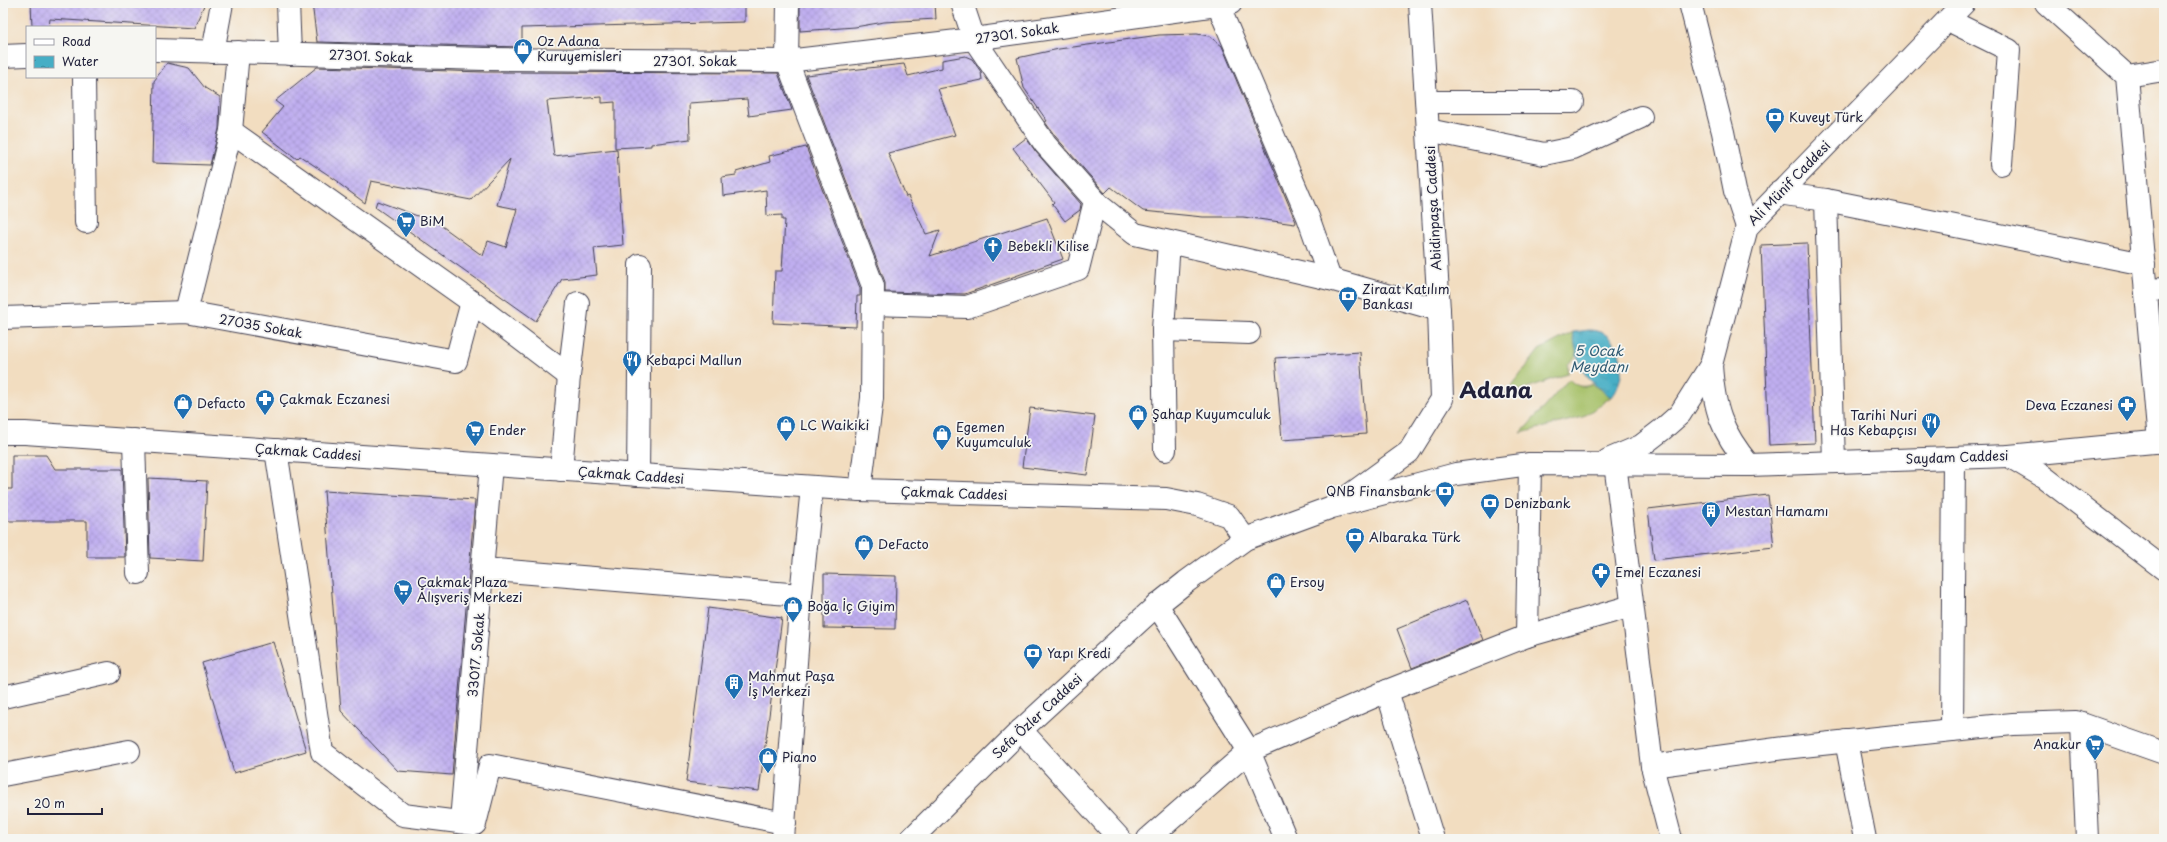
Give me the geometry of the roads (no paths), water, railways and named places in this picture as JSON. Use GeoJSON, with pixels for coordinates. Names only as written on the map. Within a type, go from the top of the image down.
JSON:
{"type":"FeatureCollection","features":[{"type":"Feature","properties":{"kind":"street"},"geometry":{"type":"LineString","coordinates":[[213,52],[222,3]]}},
{"type":"Feature","properties":{"kind":"street"},"geometry":{"type":"LineString","coordinates":[[288,3],[290,54]]}},
{"type":"Feature","properties":{"kind":"street"},"geometry":{"type":"LineString","coordinates":[[788,3],[787,61],[873,286],[872,398],[860,490]]}},
{"type":"Feature","properties":{"kind":"street"},"geometry":{"type":"LineString","coordinates":[[962,3],[974,39],[1045,144],[1094,201],[1135,234],[1330,279],[1439,310]]}},
{"type":"Feature","properties":{"kind":"street","name":"Abidinpaşa Caddesi"},"geometry":{"type":"LineString","coordinates":[[1332,507],[1409,452],[1442,399],[1439,310],[1420,3]]}},
{"type":"Feature","properties":{"kind":"street"},"geometry":{"type":"LineString","coordinates":[[1690,3],[1723,132],[1735,191],[1747,227]]}},
{"type":"Feature","properties":{"kind":"street","name":"Ali Münif Caddesi"},"geometry":{"type":"LineString","coordinates":[[1711,365],[1734,271],[1747,227],[1964,3]]}},
{"type":"Feature","properties":{"kind":"street"},"geometry":{"type":"LineString","coordinates":[[2046,3],[2127,76],[2144,264],[2155,290],[2162,442]]}},
{"type":"Feature","properties":{"kind":"street"},"geometry":{"type":"LineString","coordinates":[[1225,4],[1308,217],[1330,279]]}},
{"type":"Feature","properties":{"kind":"street","name":"27301. Sokak"},"geometry":{"type":"LineString","coordinates":[[156,50],[484,59],[787,61],[974,39],[1127,10],[1225,4]]}},
{"type":"Feature","properties":{"kind":"street"},"geometry":{"type":"LineString","coordinates":[[1948,20],[2009,50],[2001,164]]}},
{"type":"Feature","properties":{"kind":"street"},"geometry":{"type":"LineString","coordinates":[[186,312],[231,131],[238,52]]}},
{"type":"Feature","properties":{"kind":"street"},"geometry":{"type":"LineString","coordinates":[[3,56],[26,55]]}},
{"type":"Feature","properties":{"kind":"street"},"geometry":{"type":"LineString","coordinates":[[2127,76],[2164,70]]}},
{"type":"Feature","properties":{"kind":"street"},"geometry":{"type":"LineString","coordinates":[[84,78],[86,222]]}},
{"type":"Feature","properties":{"kind":"street"},"geometry":{"type":"LineString","coordinates":[[1427,102],[1573,102]]}},
{"type":"Feature","properties":{"kind":"street"},"geometry":{"type":"LineString","coordinates":[[1428,130],[1544,154],[1573,148],[1641,117]]}},
{"type":"Feature","properties":{"kind":"street"},"geometry":{"type":"LineString","coordinates":[[231,131],[472,302],[569,376]]}},
{"type":"Feature","properties":{"kind":"street"},"geometry":{"type":"LineString","coordinates":[[1778,194],[1826,200],[2144,264]]}},
{"type":"Feature","properties":{"kind":"street"},"geometry":{"type":"LineString","coordinates":[[1826,200],[1834,462]]}},
{"type":"Feature","properties":{"kind":"street"},"geometry":{"type":"LineString","coordinates":[[873,304],[967,307],[1078,269],[1094,201]]}},
{"type":"Feature","properties":{"kind":"street"},"geometry":{"type":"LineString","coordinates":[[1165,450],[1163,330],[1169,242]]}},
{"type":"Feature","properties":{"kind":"street"},"geometry":{"type":"LineString","coordinates":[[638,475],[640,265]]}},
{"type":"Feature","properties":{"kind":"street","name":"27035 Sokak"},"geometry":{"type":"LineString","coordinates":[[3,318],[186,312],[456,361],[472,302]]}},
{"type":"Feature","properties":{"kind":"street"},"geometry":{"type":"LineString","coordinates":[[561,470],[569,376],[578,303]]}},
{"type":"Feature","properties":{"kind":"street"},"geometry":{"type":"LineString","coordinates":[[1163,330],[1249,333]]}},
{"type":"Feature","properties":{"kind":"street"},"geometry":{"type":"LineString","coordinates":[[1671,839],[1652,766],[1632,606],[1608,463],[1641,446],[1680,414],[1711,365]]}},
{"type":"Feature","properties":{"kind":"street"},"geometry":{"type":"LineString","coordinates":[[1711,365],[1713,398],[1724,429],[1733,446],[1749,465]]}},
{"type":"Feature","properties":{"kind":"street","name":"Çakmak Caddesi"},"geometry":{"type":"LineString","coordinates":[[3,433],[25,432],[860,490],[1166,499],[1197,505],[1229,516],[1245,539]]}},
{"type":"Feature","properties":{"kind":"street"},"geometry":{"type":"LineString","coordinates":[[134,440],[138,573]]}},
{"type":"Feature","properties":{"kind":"street","name":"Saydam Caddesi"},"geometry":{"type":"LineString","coordinates":[[1332,507],[1456,474],[1530,464],[1608,463],[1749,465],[1954,458],[2009,456],[2162,442]]}},
{"type":"Feature","properties":{"kind":"street"},"geometry":{"type":"LineString","coordinates":[[276,450],[322,752],[403,815],[462,821],[475,824],[490,765],[784,831],[801,595],[812,487]]}},
{"type":"Feature","properties":{"kind":"street"},"geometry":{"type":"LineString","coordinates":[[2009,456],[2044,477],[2164,569]]}},
{"type":"Feature","properties":{"kind":"street"},"geometry":{"type":"LineString","coordinates":[[1952,730],[1954,458]]}},
{"type":"Feature","properties":{"kind":"street"},"geometry":{"type":"LineString","coordinates":[[1527,636],[1530,464]]}},
{"type":"Feature","properties":{"kind":"street","name":"33017. Sokak"},"geometry":{"type":"LineString","coordinates":[[462,821],[491,465]]}},
{"type":"Feature","properties":{"kind":"street","name":"Sefa Özler Caddesi"},"geometry":{"type":"LineString","coordinates":[[911,839],[1021,730],[1157,605],[1186,582],[1245,539],[1332,507]]}},
{"type":"Feature","properties":{"kind":"street"},"geometry":{"type":"LineString","coordinates":[[483,569],[801,595]]}},
{"type":"Feature","properties":{"kind":"street"},"geometry":{"type":"LineString","coordinates":[[1157,605],[1249,751],[1286,839]]}},
{"type":"Feature","properties":{"kind":"street"},"geometry":{"type":"LineString","coordinates":[[1148,839],[1249,751],[1387,691],[1527,636],[1632,606]]}},
{"type":"Feature","properties":{"kind":"street"},"geometry":{"type":"LineString","coordinates":[[3,697],[109,673]]}},
{"type":"Feature","properties":{"kind":"street"},"geometry":{"type":"LineString","coordinates":[[1387,691],[1434,839]]}},
{"type":"Feature","properties":{"kind":"street"},"geometry":{"type":"LineString","coordinates":[[1652,766],[1846,741],[2013,724],[2076,722],[2164,753]]}},
{"type":"Feature","properties":{"kind":"street"},"geometry":{"type":"LineString","coordinates":[[2082,724],[2087,839]]}},
{"type":"Feature","properties":{"kind":"street"},"geometry":{"type":"LineString","coordinates":[[1021,730],[1120,839]]}},
{"type":"Feature","properties":{"kind":"street"},"geometry":{"type":"LineString","coordinates":[[1846,741],[1865,839]]}},
{"type":"Feature","properties":{"kind":"street"},"geometry":{"type":"LineString","coordinates":[[3,775],[129,751]]}},
{"type":"Feature","properties":{"kind":"water","name":"5 Ocak Meydanı"},"geometry":{"type":"Polygon","coordinates":[[[1589,330],[1601,332],[1608,336],[1613,342],[1620,356],[1622,363],[1621,377],[1619,384],[1611,397],[1587,377],[1579,363],[1573,332],[1589,330]]]}},
{"type":"Feature","properties":{"kind":"place","name":"Oz Adana Kuruyemisleri"},"geometry":{"type":"Point","coordinates":[523,65]}},
{"type":"Feature","properties":{"kind":"place","name":"Kuveyt Türk"},"geometry":{"type":"Point","coordinates":[1775,134]}},
{"type":"Feature","properties":{"kind":"place","name":"BiM"},"geometry":{"type":"Point","coordinates":[406,238]}},
{"type":"Feature","properties":{"kind":"place","name":"Bebekli Kilise"},"geometry":{"type":"Point","coordinates":[993,263]}},
{"type":"Feature","properties":{"kind":"place","name":"Ziraat Katılım Bankası"},"geometry":{"type":"Point","coordinates":[1348,313]}},
{"type":"Feature","properties":{"kind":"place","name":"Kebapci Mallun"},"geometry":{"type":"Point","coordinates":[632,377]}},
{"type":"Feature","properties":{"kind":"place","name":"Çakmak Eczanesi"},"geometry":{"type":"Point","coordinates":[265,416]}},
{"type":"Feature","properties":{"kind":"place","name":"Defacto"},"geometry":{"type":"Point","coordinates":[183,420]}},
{"type":"Feature","properties":{"kind":"place","name":"Deva Eczanesi"},"geometry":{"type":"Point","coordinates":[2127,422]}},
{"type":"Feature","properties":{"kind":"place","name":"Şahap Kuyumculuk"},"geometry":{"type":"Point","coordinates":[1138,431]}},
{"type":"Feature","properties":{"kind":"place","name":"Tarihi Nuri Has Kebapçısı"},"geometry":{"type":"Point","coordinates":[1931,439]}},
{"type":"Feature","properties":{"kind":"place","name":"LC Waikiki"},"geometry":{"type":"Point","coordinates":[786,442]}},
{"type":"Feature","properties":{"kind":"place","name":"Ender"},"geometry":{"type":"Point","coordinates":[475,447]}},
{"type":"Feature","properties":{"kind":"place","name":"Egemen Kuyumculuk"},"geometry":{"type":"Point","coordinates":[942,451]}},
{"type":"Feature","properties":{"kind":"place","name":"QNB Finansbank"},"geometry":{"type":"Point","coordinates":[1445,508]}},
{"type":"Feature","properties":{"kind":"place","name":"Denizbank"},"geometry":{"type":"Point","coordinates":[1490,520]}},
{"type":"Feature","properties":{"kind":"place","name":"Mestan Hamamı"},"geometry":{"type":"Point","coordinates":[1711,528]}},
{"type":"Feature","properties":{"kind":"place","name":"Albaraka Türk"},"geometry":{"type":"Point","coordinates":[1355,554]}},
{"type":"Feature","properties":{"kind":"place","name":"DeFacto"},"geometry":{"type":"Point","coordinates":[864,561]}},
{"type":"Feature","properties":{"kind":"place","name":"Emel Eczanesi"},"geometry":{"type":"Point","coordinates":[1601,589]}},
{"type":"Feature","properties":{"kind":"place","name":"Ersoy"},"geometry":{"type":"Point","coordinates":[1276,599]}},
{"type":"Feature","properties":{"kind":"place","name":"Çakmak Plaza Alışveriş Merkezi"},"geometry":{"type":"Point","coordinates":[403,606]}},
{"type":"Feature","properties":{"kind":"place","name":"Boğa İç Giyim"},"geometry":{"type":"Point","coordinates":[793,623]}},
{"type":"Feature","properties":{"kind":"place","name":"Yapı Kredi"},"geometry":{"type":"Point","coordinates":[1033,670]}},
{"type":"Feature","properties":{"kind":"place","name":"Mahmut Paşa İş Merkezi"},"geometry":{"type":"Point","coordinates":[734,700]}},
{"type":"Feature","properties":{"kind":"place","name":"Anakur"},"geometry":{"type":"Point","coordinates":[2095,761]}},
{"type":"Feature","properties":{"kind":"place","name":"Piano"},"geometry":{"type":"Point","coordinates":[768,774]}},
{"type":"Feature","properties":{"kind":"district","name":"Adana"},"geometry":{"type":"Point","coordinates":[1496,391]}}]}
